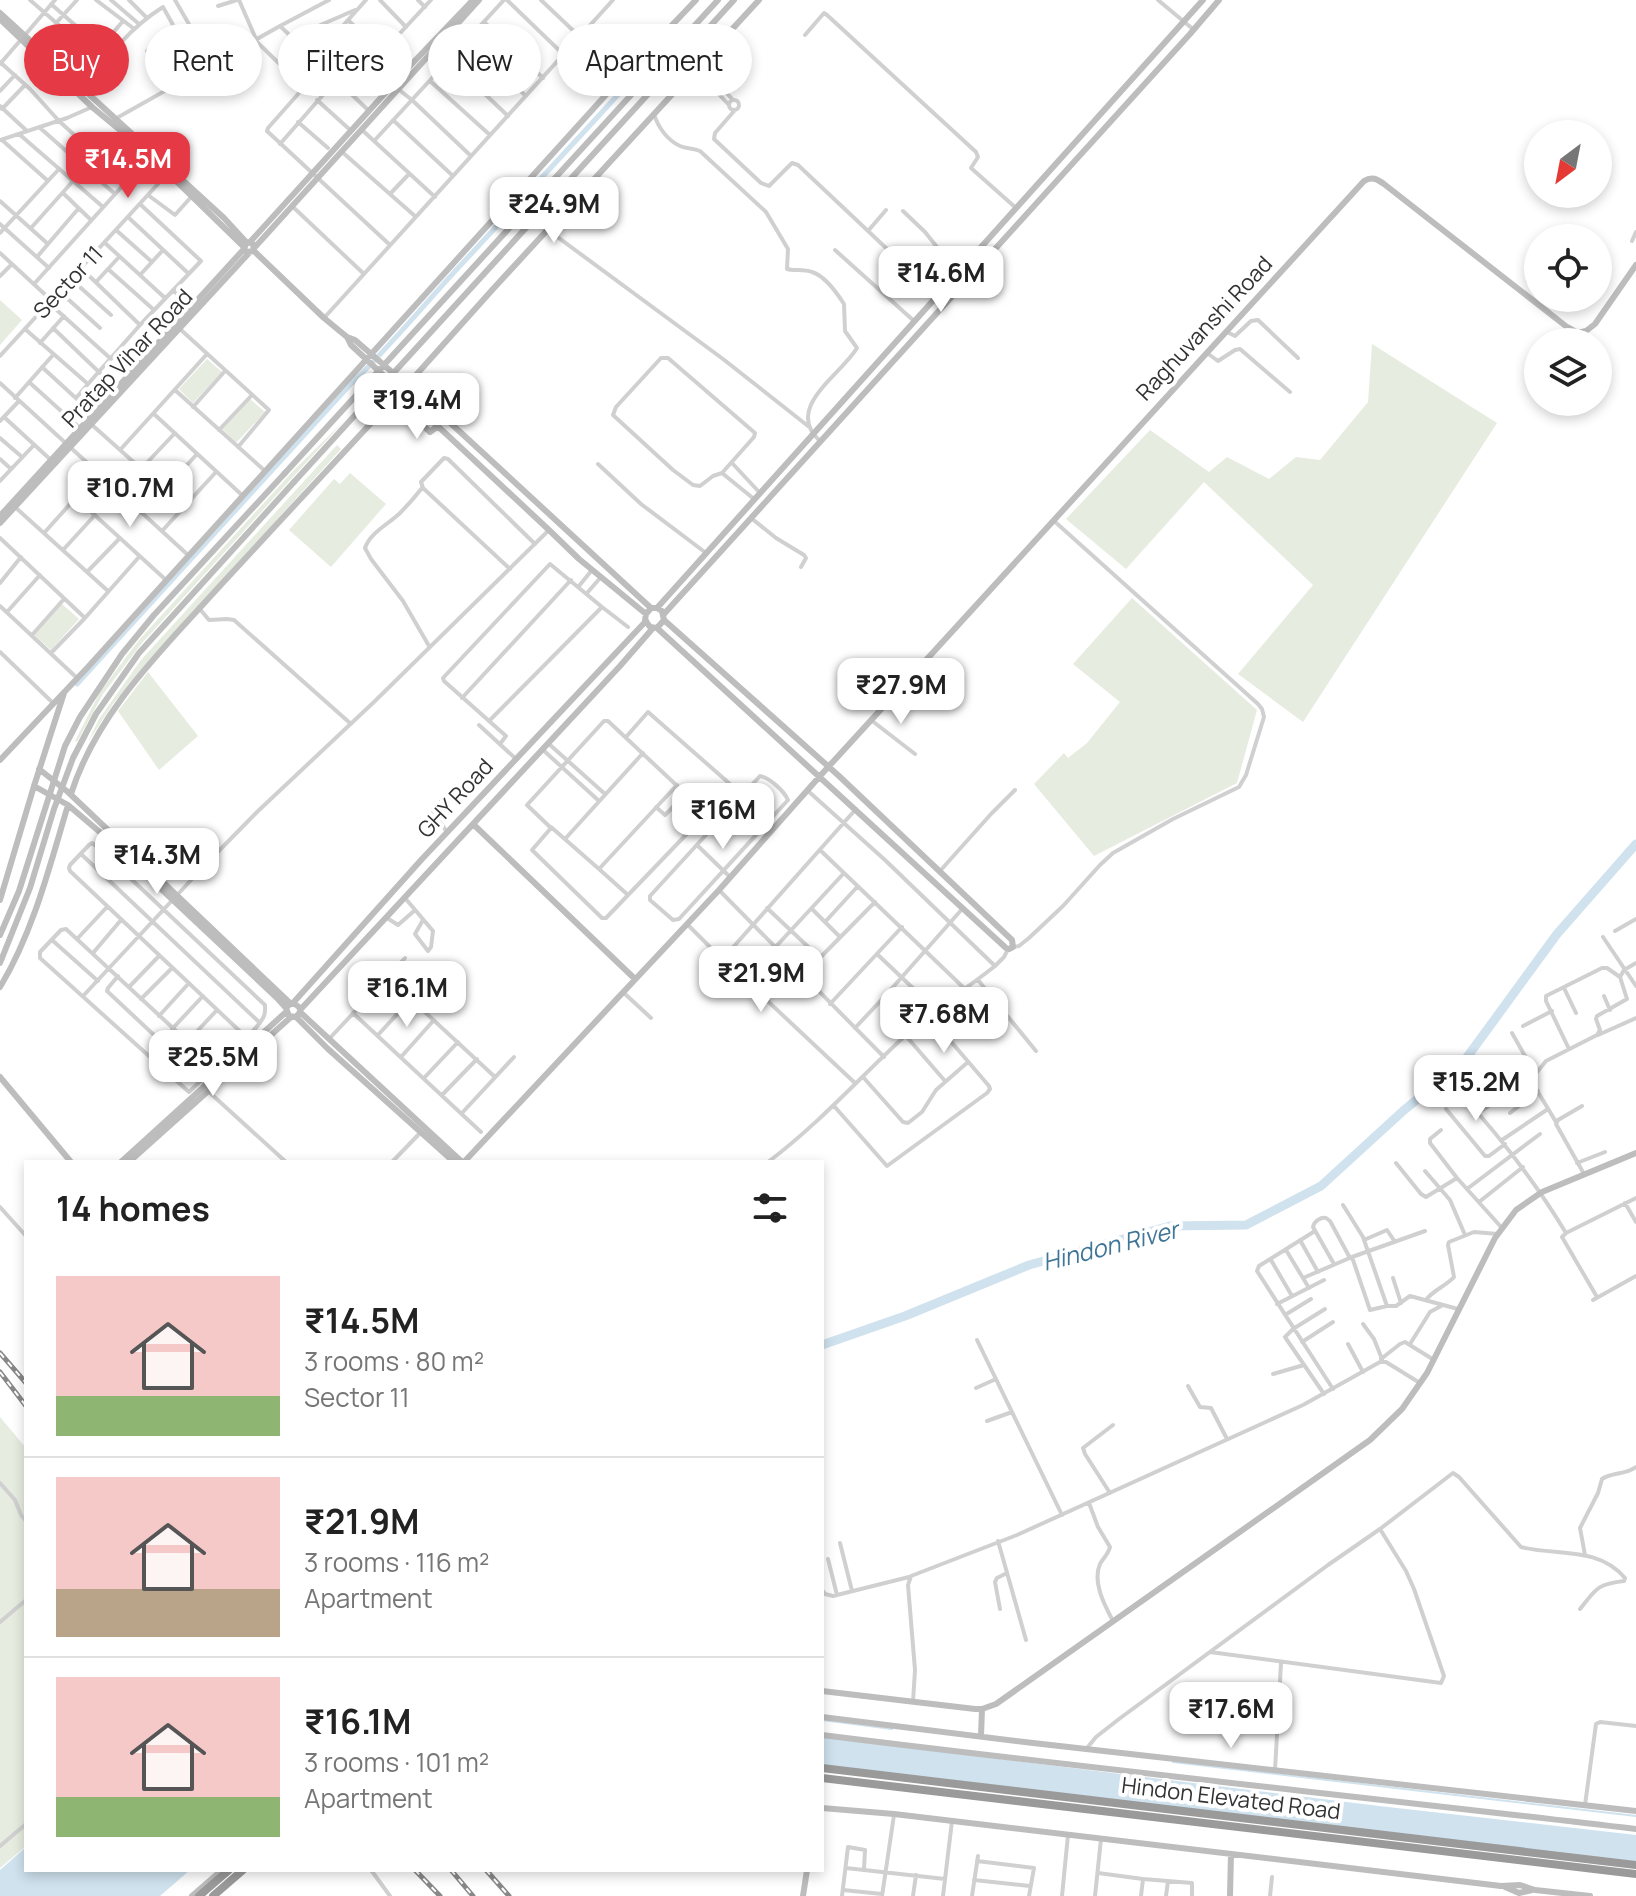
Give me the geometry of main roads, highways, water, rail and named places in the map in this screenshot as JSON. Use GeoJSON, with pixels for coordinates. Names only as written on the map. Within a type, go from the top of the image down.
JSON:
{"type":"FeatureCollection","features":[{"type":"Feature","properties":{"kind":"highway","name":"Hindon Elevated Road"},"geometry":{"type":"LineString","coordinates":[[824,1768],[1636,1865]]}},
{"type":"Feature","properties":{"kind":"highway","name":"Hindon Elevated Road"},"geometry":{"type":"LineString","coordinates":[[824,1778],[1636,1874]]}},
{"type":"Feature","properties":{"kind":"highway"},"geometry":{"type":"LineString","coordinates":[[199,1896],[227,1872]]}},
{"type":"Feature","properties":{"kind":"highway"},"geometry":{"type":"LineString","coordinates":[[215,1896],[244,1872]]}},
{"type":"Feature","properties":{"kind":"water"},"geometry":{"type":"Polygon","coordinates":[[[824,1737],[1636,1835],[1636,1864],[824,1768],[824,1737]]]}},
{"type":"Feature","properties":{"kind":"water"},"geometry":{"type":"Polygon","coordinates":[[[24,1849],[24,1872],[188,1872],[160,1896],[0,1896],[0,1870],[24,1849]]]}},
{"type":"Feature","properties":{"kind":"waterway"},"geometry":{"type":"LineString","coordinates":[[77,684],[617,96]]}},
{"type":"Feature","properties":{"kind":"waterway","name":"Hindon River"},"geometry":{"type":"LineString","coordinates":[[824,1344],[905,1316],[1029,1265],[1170,1226],[1246,1225],[1321,1186],[1403,1111],[1465,1060],[1557,934],[1636,844]]}},
{"type":"Feature","properties":{"kind":"waterway"},"geometry":{"type":"LineString","coordinates":[[824,1720],[892,1729]]}},
{"type":"Feature","properties":{"kind":"waterway"},"geometry":{"type":"LineString","coordinates":[[1173,1762],[1636,1816]]}},
{"type":"Feature","properties":{"kind":"railway"},"geometry":{"type":"LineString","coordinates":[[0,1353],[24,1381]]}},
{"type":"Feature","properties":{"kind":"railway"},"geometry":{"type":"LineString","coordinates":[[0,1372],[24,1403]]}},
{"type":"Feature","properties":{"kind":"railway"},"geometry":{"type":"LineString","coordinates":[[417,1872],[440,1896]]}},
{"type":"Feature","properties":{"kind":"railway"},"geometry":{"type":"LineString","coordinates":[[453,1872],[473,1896]]}},
{"type":"Feature","properties":{"kind":"railway"},"geometry":{"type":"LineString","coordinates":[[488,1872],[509,1896]]}}]}
